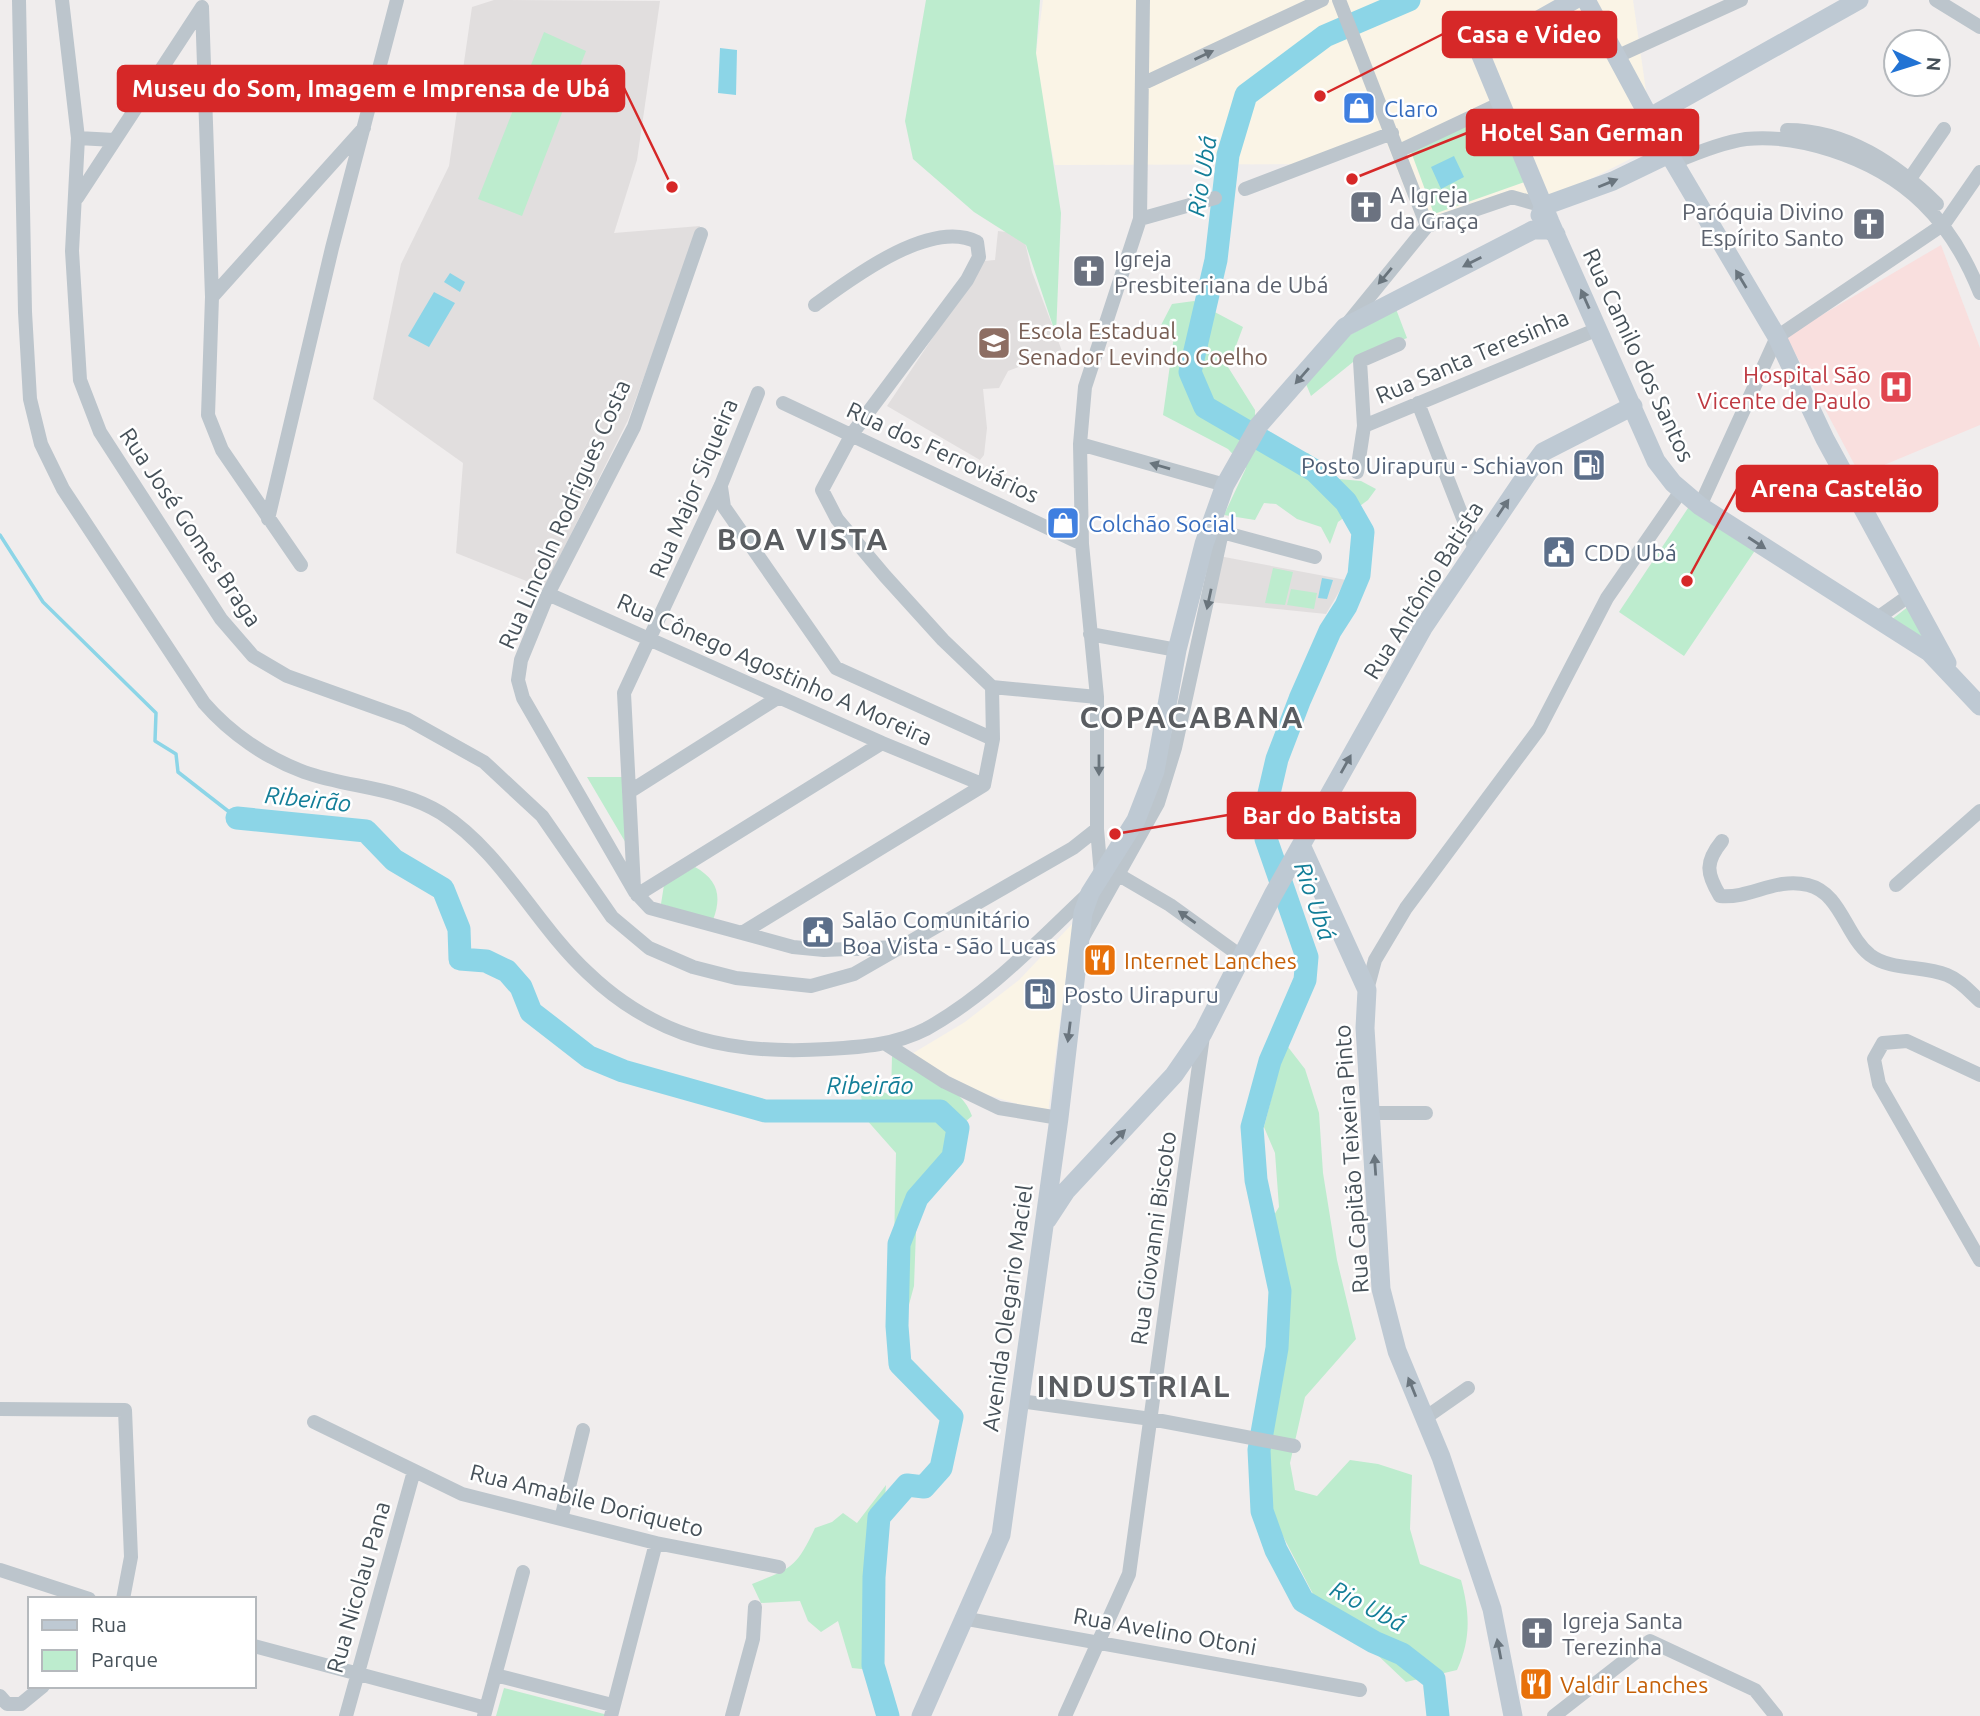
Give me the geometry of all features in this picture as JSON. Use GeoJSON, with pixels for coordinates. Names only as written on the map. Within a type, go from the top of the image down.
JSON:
{"type":"FeatureCollection","features":[{"type":"Feature","properties":{"kind":"main road"},"geometry":{"type":"LineString","coordinates":[[1650,117],[1859,0]]}},
{"type":"Feature","properties":{"kind":"main road"},"geometry":{"type":"LineString","coordinates":[[1576,1],[1618,56],[1672,158],[1777,337],[1825,439],[1957,681]]}},
{"type":"Feature","properties":{"kind":"main road","name":"Rua Camilo dos Santos"},"geometry":{"type":"LineString","coordinates":[[1576,1],[1480,53],[1656,461],[1681,491],[1700,506],[1929,652],[1980,706]]}},
{"type":"Feature","properties":{"kind":"main road"},"geometry":{"type":"LineString","coordinates":[[1533,230],[1544,206],[1672,158]]}},
{"type":"Feature","properties":{"kind":"main road"},"geometry":{"type":"LineString","coordinates":[[1345,327],[1533,230],[1549,230],[1556,234]]}},
{"type":"Feature","properties":{"kind":"main road","name":"Avenida Olegario Maciel"},"geometry":{"type":"LineString","coordinates":[[921,1716],[962,1618],[1001,1535],[1059,1118],[1081,924],[1090,892],[1106,871],[1136,820],[1155,771],[1177,650],[1204,544],[1218,528],[1225,485],[1259,425],[1345,327]]}},
{"type":"Feature","properties":{"kind":"main road","name":"Rua Antônio Batista"},"geometry":{"type":"LineString","coordinates":[[1043,1227],[1066,1191],[1174,1075],[1203,1033],[1273,894],[1423,628],[1475,548],[1543,452],[1633,406]]}},
{"type":"Feature","properties":{"kind":"main road","name":"Rua Capitão Teixeira Pinto"},"geometry":{"type":"LineString","coordinates":[[1297,853],[1367,990],[1365,1028],[1381,1289],[1397,1351],[1425,1418],[1492,1609],[1513,1716]]}},
{"type":"Feature","properties":{"kind":"main road"},"geometry":{"type":"LineString","coordinates":[[1054,1144],[1059,1156],[1070,1165],[1088,1166]]}},
{"type":"Feature","properties":{"kind":"street"},"geometry":{"type":"LineString","coordinates":[[19,0],[25,312],[30,399],[41,444],[69,499],[204,704],[240,736],[304,772],[407,797],[439,813],[467,833],[496,863],[586,972],[620,1001],[677,1032],[729,1048],[778,1052],[886,1044],[923,1030],[955,1011],[1003,974],[1090,892]]}},
{"type":"Feature","properties":{"kind":"street","name":"Rua José Gomes Braga"},"geometry":{"type":"LineString","coordinates":[[62,0],[78,138],[72,251],[80,380],[100,432],[221,619],[253,656],[287,676],[407,719],[484,762],[542,816],[612,917],[649,948],[693,967],[737,978],[811,986],[854,974],[1073,848],[1097,830]]}},
{"type":"Feature","properties":{"kind":"street"},"geometry":{"type":"LineString","coordinates":[[268,519],[332,248],[397,0]]}},
{"type":"Feature","properties":{"kind":"street"},"geometry":{"type":"LineString","coordinates":[[1106,871],[1097,830],[1097,697],[1082,544],[1080,444],[1085,387],[1140,219],[1143,0]]}},
{"type":"Feature","properties":{"kind":"street"},"geometry":{"type":"LineString","coordinates":[[1142,84],[1322,0]]}},
{"type":"Feature","properties":{"kind":"street"},"geometry":{"type":"LineString","coordinates":[[1618,56],[1741,0]]}},
{"type":"Feature","properties":{"kind":"street"},"geometry":{"type":"LineString","coordinates":[[1936,0],[1980,27]]}},
{"type":"Feature","properties":{"kind":"street"},"geometry":{"type":"LineString","coordinates":[[75,201],[204,3]]}},
{"type":"Feature","properties":{"kind":"street"},"geometry":{"type":"LineString","coordinates":[[204,3],[212,297],[208,415],[222,450],[301,565]]}},
{"type":"Feature","properties":{"kind":"street"},"geometry":{"type":"LineString","coordinates":[[1340,4],[1427,226]]}},
{"type":"Feature","properties":{"kind":"street"},"geometry":{"type":"LineString","coordinates":[[1399,152],[1501,103]]}},
{"type":"Feature","properties":{"kind":"street"},"geometry":{"type":"LineString","coordinates":[[212,297],[365,127]]}},
{"type":"Feature","properties":{"kind":"street"},"geometry":{"type":"LineString","coordinates":[[1911,177],[1944,129]]}},
{"type":"Feature","properties":{"kind":"street"},"geometry":{"type":"LineString","coordinates":[[1699,153],[1738,135],[1773,130],[1810,131],[1867,151],[1911,177],[1947,221],[1980,293]]}},
{"type":"Feature","properties":{"kind":"street"},"geometry":{"type":"LineString","coordinates":[[1245,189],[1392,133]]}},
{"type":"Feature","properties":{"kind":"street"},"geometry":{"type":"LineString","coordinates":[[78,138],[114,141]]}},
{"type":"Feature","properties":{"kind":"street"},"geometry":{"type":"LineString","coordinates":[[1672,158],[1745,139],[1800,140],[1861,160],[1884,172],[1947,221]]}},
{"type":"Feature","properties":{"kind":"street"},"geometry":{"type":"LineString","coordinates":[[1700,506],[1777,337],[1947,221],[1980,172]]}},
{"type":"Feature","properties":{"kind":"street"},"geometry":{"type":"LineString","coordinates":[[1345,327],[1427,226],[1512,197],[1544,206]]}},
{"type":"Feature","properties":{"kind":"street"},"geometry":{"type":"LineString","coordinates":[[1140,219],[1215,198]]}},
{"type":"Feature","properties":{"kind":"street","name":"Rua Lincoln Rodrigues Costa"},"geometry":{"type":"LineString","coordinates":[[701,234],[634,426],[548,594],[521,660],[519,680],[523,698],[636,894],[650,908],[793,947],[824,950],[900,946]]}},
{"type":"Feature","properties":{"kind":"street"},"geometry":{"type":"LineString","coordinates":[[815,305],[856,275],[897,253],[943,235],[964,235],[976,242],[979,257],[967,280],[852,434],[822,490],[837,519],[934,631],[992,687],[1097,697]]}},
{"type":"Feature","properties":{"kind":"street","name":"Rua Santa Teresinha"},"geometry":{"type":"LineString","coordinates":[[1364,426],[1598,329]]}},
{"type":"Feature","properties":{"kind":"street"},"geometry":{"type":"LineString","coordinates":[[1357,472],[1364,426],[1360,361],[1399,344]]}},
{"type":"Feature","properties":{"kind":"street","name":"Rua Major Siqueira"},"geometry":{"type":"LineString","coordinates":[[636,894],[624,693],[721,485],[758,393]]}},
{"type":"Feature","properties":{"kind":"street","name":"Rua dos Ferroviários"},"geometry":{"type":"LineString","coordinates":[[783,403],[1082,544]]}},
{"type":"Feature","properties":{"kind":"street"},"geometry":{"type":"LineString","coordinates":[[1418,403],[1475,548]]}},
{"type":"Feature","properties":{"kind":"street"},"geometry":{"type":"LineString","coordinates":[[1080,444],[1225,485]]}},
{"type":"Feature","properties":{"kind":"street"},"geometry":{"type":"LineString","coordinates":[[721,485],[724,507],[836,668],[993,739]]}},
{"type":"Feature","properties":{"kind":"street"},"geometry":{"type":"LineString","coordinates":[[1367,990],[1375,960],[1406,908],[1539,729],[1607,598],[1681,491]]}},
{"type":"Feature","properties":{"kind":"street"},"geometry":{"type":"LineString","coordinates":[[1079,944],[1106,871],[1158,803],[1172,759],[1218,528],[1315,557]]}},
{"type":"Feature","properties":{"kind":"street","name":"Rua Cônego Agostinho A Moreira"},"geometry":{"type":"LineString","coordinates":[[548,594],[882,743],[984,785]]}},
{"type":"Feature","properties":{"kind":"street"},"geometry":{"type":"LineString","coordinates":[[1876,619],[1910,595]]}},
{"type":"Feature","properties":{"kind":"street"},"geometry":{"type":"LineString","coordinates":[[1090,634],[1177,650]]}},
{"type":"Feature","properties":{"kind":"street"},"geometry":{"type":"LineString","coordinates":[[742,933],[984,785],[993,739],[992,687]]}},
{"type":"Feature","properties":{"kind":"street"},"geometry":{"type":"LineString","coordinates":[[629,792],[779,697]]}},
{"type":"Feature","properties":{"kind":"street"},"geometry":{"type":"LineString","coordinates":[[636,894],[882,743]]}},
{"type":"Feature","properties":{"kind":"street"},"geometry":{"type":"LineString","coordinates":[[1896,886],[1980,811]]}},
{"type":"Feature","properties":{"kind":"street"},"geometry":{"type":"LineString","coordinates":[[1722,841],[1709,857],[1708,876],[1720,896],[1750,894],[1763,887],[1786,883],[1819,890],[1830,897],[1853,937],[1881,962],[1948,975],[1980,1002]]}},
{"type":"Feature","properties":{"kind":"street"},"geometry":{"type":"LineString","coordinates":[[1073,848],[1087,851],[1106,871],[1242,957]]}},
{"type":"Feature","properties":{"kind":"street","name":"Rua Giovanni Biscoto"},"geometry":{"type":"LineString","coordinates":[[1065,1716],[1129,1574],[1203,1033]]}},
{"type":"Feature","properties":{"kind":"street"},"geometry":{"type":"LineString","coordinates":[[1980,1075],[1907,1041],[1883,1043],[1874,1059],[1879,1084],[1980,1260]]}},
{"type":"Feature","properties":{"kind":"street"},"geometry":{"type":"LineString","coordinates":[[886,1044],[945,1082],[999,1108],[1059,1118]]}},
{"type":"Feature","properties":{"kind":"street"},"geometry":{"type":"LineString","coordinates":[[1174,1075],[1181,1070],[1187,1072],[1197,1086]]}},
{"type":"Feature","properties":{"kind":"street"},"geometry":{"type":"LineString","coordinates":[[1372,1113],[1426,1113]]}},
{"type":"Feature","properties":{"kind":"street"},"geometry":{"type":"LineString","coordinates":[[1425,1418],[1468,1388]]}},
{"type":"Feature","properties":{"kind":"street"},"geometry":{"type":"LineString","coordinates":[[1020,1401],[1250,1435],[1294,1446]]}},
{"type":"Feature","properties":{"kind":"street"},"geometry":{"type":"LineString","coordinates":[[0,1409],[125,1410],[131,1558],[123,1597]]}},
{"type":"Feature","properties":{"kind":"street","name":"Rua Amabile Doriqueto"},"geometry":{"type":"LineString","coordinates":[[314,1422],[461,1494],[656,1543],[779,1567]]}},
{"type":"Feature","properties":{"kind":"street"},"geometry":{"type":"LineString","coordinates":[[561,1519],[583,1430]]}},
{"type":"Feature","properties":{"kind":"street","name":"Rua Nicolau Pana"},"geometry":{"type":"LineString","coordinates":[[346,1716],[414,1471]]}},
{"type":"Feature","properties":{"kind":"street"},"geometry":{"type":"LineString","coordinates":[[495,1675],[612,1711],[656,1543]]}},
{"type":"Feature","properties":{"kind":"street"},"geometry":{"type":"LineString","coordinates":[[0,1570],[83,1597]]}},
{"type":"Feature","properties":{"kind":"street"},"geometry":{"type":"LineString","coordinates":[[256,1647],[485,1712],[523,1572]]}},
{"type":"Feature","properties":{"kind":"street"},"geometry":{"type":"LineString","coordinates":[[732,1716],[753,1639],[755,1607]]}},
{"type":"Feature","properties":{"kind":"street","name":"Rua Avelino Otoni"},"geometry":{"type":"LineString","coordinates":[[962,1618],[1360,1690]]}},
{"type":"Feature","properties":{"kind":"street"},"geometry":{"type":"LineString","coordinates":[[1554,1716],[1650,1641],[1755,1690],[1776,1716]]}},
{"type":"Feature","properties":{"kind":"street"},"geometry":{"type":"LineString","coordinates":[[4,1700],[21,1704],[41,1688]]}},
{"type":"Feature","properties":{"kind":"shaded area"},"geometry":{"type":"Polygon","coordinates":[[[494,0],[660,1],[637,160],[614,233],[700,226],[628,420],[544,588],[456,553],[463,463],[373,399],[401,264],[449,166],[472,7],[494,0]]]}},
{"type":"Feature","properties":{"kind":"shaded area"},"geometry":{"type":"Polygon","coordinates":[[[1043,0],[1633,0],[1654,147],[1547,201],[1518,193],[1418,222],[1383,134],[1310,164],[1055,165],[1034,69],[1043,0]]]}},
{"type":"Feature","properties":{"kind":"shaded area","name":"Escola Estadual Senador Levindo Coelho"},"geometry":{"type":"Polygon","coordinates":[[[998,231],[1023,234],[1032,272],[1062,351],[1008,371],[999,388],[983,389],[987,428],[984,455],[980,460],[887,406],[984,261],[995,260],[998,231]]]}},
{"type":"Feature","properties":{"kind":"shaded area","name":"Hospital São Vicente de Paulo"},"geometry":{"type":"Polygon","coordinates":[[[1941,245],[1980,348],[1980,425],[1860,475],[1786,336],[1941,245]]]}},
{"type":"Feature","properties":{"kind":"shaded area"},"geometry":{"type":"Polygon","coordinates":[[[1219,556],[1346,580],[1326,614],[1210,602],[1219,556]]]}},
{"type":"Feature","properties":{"kind":"shaded area"},"geometry":{"type":"Polygon","coordinates":[[[1073,923],[1048,1113],[981,1093],[910,1055],[965,1022],[1019,980],[1073,923]]]}},
{"type":"Feature","properties":{"kind":"green space"},"geometry":{"type":"Polygon","coordinates":[[[926,0],[1040,0],[1036,53],[1061,213],[1056,335],[1026,245],[974,212],[913,159],[905,121],[926,0]]]}},
{"type":"Feature","properties":{"kind":"green space"},"geometry":{"type":"Polygon","coordinates":[[[544,32],[586,51],[522,216],[478,199],[544,32]]]}},
{"type":"Feature","properties":{"kind":"green space"},"geometry":{"type":"Polygon","coordinates":[[[1498,109],[1530,180],[1434,214],[1410,149],[1498,109]]]}},
{"type":"Feature","properties":{"kind":"green space"},"geometry":{"type":"Polygon","coordinates":[[[1194,301],[1243,327],[1228,367],[1255,410],[1255,437],[1282,451],[1308,453],[1339,479],[1361,481],[1376,489],[1368,500],[1338,522],[1330,544],[1321,527],[1297,519],[1276,504],[1264,503],[1255,520],[1224,515],[1246,468],[1228,449],[1163,415],[1174,336],[1159,329],[1172,304],[1194,301]]]}},
{"type":"Feature","properties":{"kind":"green space"},"geometry":{"type":"Polygon","coordinates":[[[1396,309],[1407,338],[1358,358],[1311,396],[1306,384],[1348,336],[1396,309]]]}},
{"type":"Feature","properties":{"kind":"green space"},"geometry":{"type":"Polygon","coordinates":[[[1690,505],[1756,549],[1684,656],[1619,612],[1690,505]]]}},
{"type":"Feature","properties":{"kind":"green space"},"geometry":{"type":"Polygon","coordinates":[[[1273,568],[1293,572],[1285,605],[1265,603],[1273,568]]]}},
{"type":"Feature","properties":{"kind":"green space"},"geometry":{"type":"Polygon","coordinates":[[[1291,589],[1317,593],[1314,609],[1287,605],[1291,589]]]}},
{"type":"Feature","properties":{"kind":"green space"},"geometry":{"type":"Polygon","coordinates":[[[1909,606],[1935,650],[1891,620],[1909,606]]]}},
{"type":"Feature","properties":{"kind":"green space"},"geometry":{"type":"Polygon","coordinates":[[[587,777],[625,777],[630,850],[587,777]]]}},
{"type":"Feature","properties":{"kind":"green space"},"geometry":{"type":"Polygon","coordinates":[[[695,867],[709,877],[716,889],[717,903],[713,920],[661,904],[664,885],[695,867]]]}},
{"type":"Feature","properties":{"kind":"green space"},"geometry":{"type":"Polygon","coordinates":[[[1281,1038],[1305,1069],[1319,1113],[1323,1173],[1337,1260],[1356,1339],[1305,1397],[1290,1463],[1295,1490],[1317,1496],[1350,1460],[1378,1464],[1412,1475],[1410,1529],[1420,1564],[1461,1580],[1464,1592],[1468,1626],[1465,1648],[1457,1670],[1406,1682],[1313,1594],[1272,1515],[1268,1455],[1289,1290],[1268,1225],[1279,1207],[1275,1153],[1264,1127],[1274,1088],[1281,1038]]]}},
{"type":"Feature","properties":{"kind":"green space"},"geometry":{"type":"Polygon","coordinates":[[[892,1056],[950,1087],[972,1116],[958,1128],[962,1151],[945,1182],[927,1197],[916,1231],[914,1286],[904,1323],[897,1326],[886,1321],[894,1245],[896,1153],[865,1118],[861,1096],[875,1089],[891,1095],[892,1056]]]}},
{"type":"Feature","properties":{"kind":"green space"},"geometry":{"type":"Polygon","coordinates":[[[886,1485],[871,1670],[852,1668],[838,1621],[821,1632],[808,1621],[800,1601],[761,1603],[752,1584],[791,1565],[803,1551],[815,1528],[832,1522],[843,1513],[857,1523],[886,1485]]]}},
{"type":"Feature","properties":{"kind":"green space"},"geometry":{"type":"Polygon","coordinates":[[[504,1688],[608,1715],[608,1716],[496,1716],[504,1688]]]}},
{"type":"Feature","properties":{"kind":"water"},"geometry":{"type":"Polygon","coordinates":[[[720,48],[737,50],[736,95],[718,93],[720,48]]]}},
{"type":"Feature","properties":{"kind":"water"},"geometry":{"type":"Polygon","coordinates":[[[1454,156],[1464,177],[1441,189],[1431,167],[1454,156]]]}},
{"type":"Feature","properties":{"kind":"water"},"geometry":{"type":"Polygon","coordinates":[[[450,273],[465,282],[460,292],[444,282],[450,273]]]}},
{"type":"Feature","properties":{"kind":"water"},"geometry":{"type":"Polygon","coordinates":[[[434,292],[455,303],[429,347],[408,336],[434,292]]]}},
{"type":"Feature","properties":{"kind":"water"},"geometry":{"type":"Polygon","coordinates":[[[1322,578],[1333,580],[1327,599],[1318,598],[1322,578]]]}},
{"type":"Feature","properties":{"kind":"waterway","name":"Rio Ubá"},"geometry":{"type":"LineString","coordinates":[[1409,0],[1325,36],[1246,95],[1228,155],[1216,260],[1190,372],[1205,407],[1315,471],[1346,502],[1363,532],[1359,575],[1346,606],[1330,631],[1300,699],[1277,759],[1267,802],[1266,839],[1307,957],[1305,980],[1270,1061],[1252,1127],[1256,1180],[1280,1291],[1277,1348],[1259,1450],[1262,1511],[1276,1550],[1303,1601],[1374,1642],[1402,1654],[1434,1679],[1438,1716]]}},
{"type":"Feature","properties":{"kind":"waterway"},"geometry":{"type":"LineString","coordinates":[[0,535],[43,602],[156,713],[155,741],[176,754],[178,772],[237,818]]}},
{"type":"Feature","properties":{"kind":"waterway","name":"Ribeirão"},"geometry":{"type":"LineString","coordinates":[[237,818],[366,831],[394,860],[443,889],[459,929],[460,959],[486,961],[507,971],[521,987],[531,1012],[589,1057],[623,1071],[765,1111],[940,1111],[958,1128],[953,1157],[917,1198],[899,1244],[897,1326],[900,1364],[952,1417],[941,1468],[924,1487],[907,1485],[879,1517],[874,1577],[873,1665],[888,1716]]}},
{"type":"Feature","properties":{"kind":"place","name":"Casa e Video"},"geometry":{"type":"Point","coordinates":[1320,96]}},
{"type":"Feature","properties":{"kind":"place","name":"Claro"},"geometry":{"type":"Point","coordinates":[1359,108]}},
{"type":"Feature","properties":{"kind":"place","name":"Hotel San German"},"geometry":{"type":"Point","coordinates":[1352,179]}},
{"type":"Feature","properties":{"kind":"place","name":"Museu do Som, Imagem e Imprensa de Ubá"},"geometry":{"type":"Point","coordinates":[672,187]}},
{"type":"Feature","properties":{"kind":"place","name":"A Igreja da Graça"},"geometry":{"type":"Point","coordinates":[1366,207]}},
{"type":"Feature","properties":{"kind":"place","name":"Paróquia Divino Espírito Santo"},"geometry":{"type":"Point","coordinates":[1869,224]}},
{"type":"Feature","properties":{"kind":"place","name":"Igreja Presbiteriana de Ubá"},"geometry":{"type":"Point","coordinates":[1089,271]}},
{"type":"Feature","properties":{"kind":"place","name":"Escola Estadual Senador Levindo Coelho"},"geometry":{"type":"Point","coordinates":[994,343]}},
{"type":"Feature","properties":{"kind":"place","name":"Hospital São Vicente de Paulo"},"geometry":{"type":"Point","coordinates":[1896,387]}},
{"type":"Feature","properties":{"kind":"place","name":"Posto Uirapuru - Schiavon"},"geometry":{"type":"Point","coordinates":[1589,465]}},
{"type":"Feature","properties":{"kind":"place","name":"Colchão Social"},"geometry":{"type":"Point","coordinates":[1063,523]}},
{"type":"Feature","properties":{"kind":"place","name":"CDD Ubá"},"geometry":{"type":"Point","coordinates":[1559,552]}},
{"type":"Feature","properties":{"kind":"place","name":"Arena Castelão"},"geometry":{"type":"Point","coordinates":[1687,581]}},
{"type":"Feature","properties":{"kind":"place","name":"Bar do Batista"},"geometry":{"type":"Point","coordinates":[1115,834]}},
{"type":"Feature","properties":{"kind":"place","name":"Salão Comunitário Boa Vista - São Lucas"},"geometry":{"type":"Point","coordinates":[818,932]}},
{"type":"Feature","properties":{"kind":"place","name":"Internet Lanches"},"geometry":{"type":"Point","coordinates":[1100,960]}},
{"type":"Feature","properties":{"kind":"place","name":"Posto Uirapuru"},"geometry":{"type":"Point","coordinates":[1040,994]}},
{"type":"Feature","properties":{"kind":"place","name":"Igreja Santa Terezinha"},"geometry":{"type":"Point","coordinates":[1537,1633]}},
{"type":"Feature","properties":{"kind":"place","name":"Valdir Lanches"},"geometry":{"type":"Point","coordinates":[1536,1684]}},
{"type":"Feature","properties":{"kind":"district","name":"BOA VISTA"},"geometry":{"type":"Point","coordinates":[803,539]}},
{"type":"Feature","properties":{"kind":"district","name":"COPACABANA"},"geometry":{"type":"Point","coordinates":[1192,717]}},
{"type":"Feature","properties":{"kind":"district","name":"INDUSTRIAL"},"geometry":{"type":"Point","coordinates":[1134,1386]}}]}
